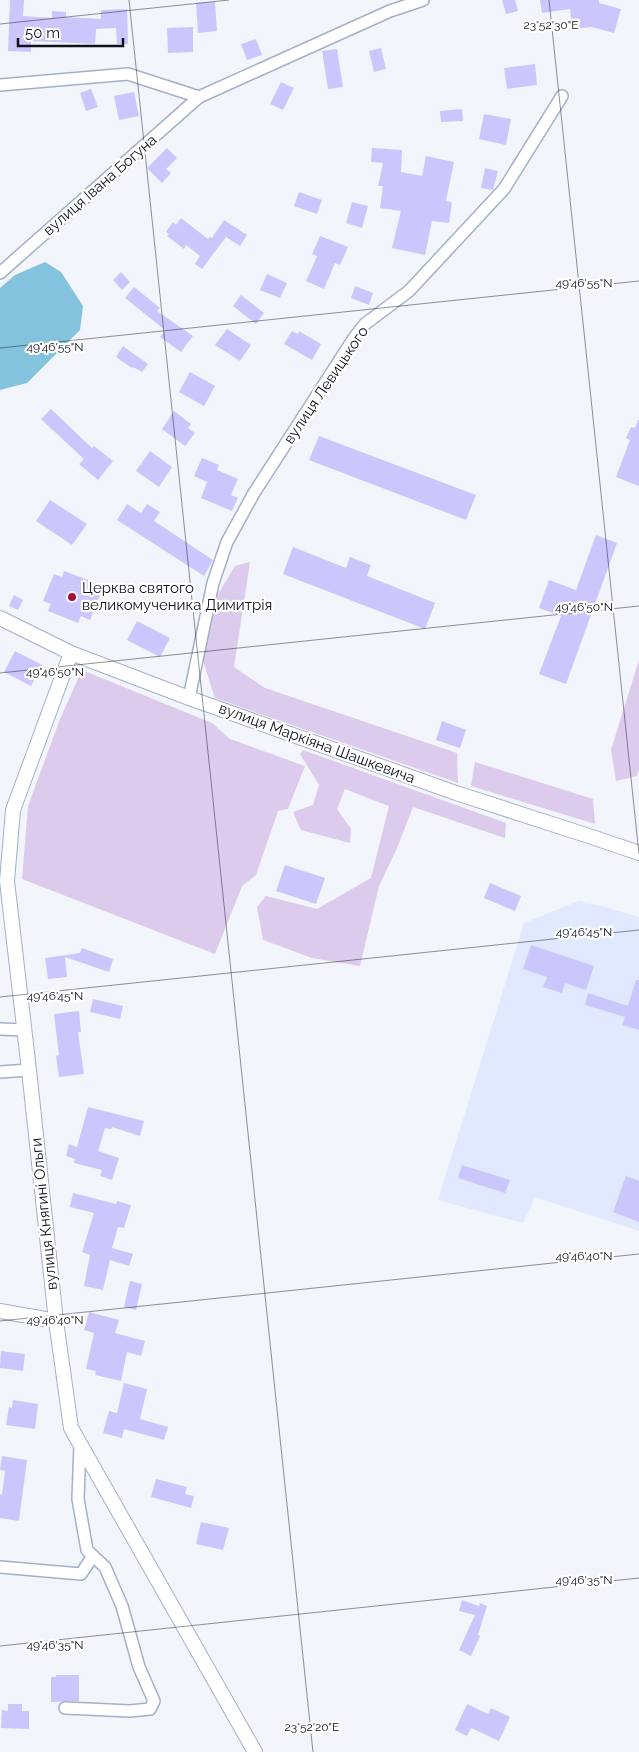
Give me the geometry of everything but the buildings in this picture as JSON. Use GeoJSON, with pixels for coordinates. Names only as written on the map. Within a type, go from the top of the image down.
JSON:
{"type":"FeatureCollection","features":[{"type":"Feature","properties":{"kind":"street","name":"вулиця Івана Богуна"},"geometry":{"type":"LineString","coordinates":[[0,273],[200,97],[390,11],[423,0]]}},
{"type":"Feature","properties":{"kind":"street"},"geometry":{"type":"LineString","coordinates":[[0,85],[128,74],[200,97]]}},
{"type":"Feature","properties":{"kind":"street","name":"вулиця Левицького"},"geometry":{"type":"LineString","coordinates":[[189,698],[212,584],[227,542],[254,493],[354,338],[365,324],[409,291],[504,189],[562,96]]}},
{"type":"Feature","properties":{"kind":"street","name":"вулиця Маркіяна Шашкевича"},"geometry":{"type":"LineString","coordinates":[[0,618],[71,653],[189,698],[456,793],[639,853]]}},
{"type":"Feature","properties":{"kind":"street","name":"вулиця Княгині Ольги"},"geometry":{"type":"LineString","coordinates":[[71,653],[12,810],[6,881],[29,1070],[56,1321],[71,1428],[255,1752]]}},
{"type":"Feature","properties":{"kind":"street"},"geometry":{"type":"LineString","coordinates":[[0,1029],[24,1030]]}},
{"type":"Feature","properties":{"kind":"street"},"geometry":{"type":"LineString","coordinates":[[0,1072],[29,1070]]}},
{"type":"Feature","properties":{"kind":"street"},"geometry":{"type":"LineString","coordinates":[[0,1311],[56,1321]]}},
{"type":"Feature","properties":{"kind":"street","name":"вулиця Княгині Ольги"},"geometry":{"type":"LineString","coordinates":[[65,1708],[130,1712],[150,1709],[154,1701],[139,1667],[122,1606],[105,1567],[87,1550],[78,1499],[80,1444]]}},
{"type":"Feature","properties":{"kind":"street"},"geometry":{"type":"LineString","coordinates":[[0,1567],[81,1574],[93,1556]]}},
{"type":"Feature","properties":{"kind":"shaded area"},"geometry":{"type":"Polygon","coordinates":[[[250,562],[234,667],[265,688],[457,753],[458,783],[215,698],[203,661],[215,599],[235,566],[250,562]]]}},
{"type":"Feature","properties":{"kind":"shaded area"},"geometry":{"type":"Polygon","coordinates":[[[639,660],[639,769],[637,776],[616,781],[611,750],[639,660]]]}},
{"type":"Feature","properties":{"kind":"shaded area"},"geometry":{"type":"Polygon","coordinates":[[[82,670],[212,723],[230,739],[305,766],[288,809],[278,811],[256,875],[242,886],[215,954],[22,879],[28,806],[60,719],[82,670]]]}},
{"type":"Feature","properties":{"kind":"shaded area"},"geometry":{"type":"Polygon","coordinates":[[[303,750],[506,823],[505,838],[413,807],[397,848],[379,886],[360,966],[312,958],[263,940],[257,907],[266,896],[317,909],[371,878],[389,806],[345,789],[337,809],[351,829],[350,843],[301,830],[293,812],[313,805],[319,785],[300,754],[303,750]]]}},
{"type":"Feature","properties":{"kind":"shaded area"},"geometry":{"type":"Polygon","coordinates":[[[475,762],[593,799],[595,824],[471,786],[475,762]]]}},
{"type":"Feature","properties":{"kind":"shaded area"},"geometry":{"type":"Polygon","coordinates":[[[579,901],[639,917],[639,1231],[535,1197],[523,1223],[438,1200],[524,923],[579,901]]]}},
{"type":"Feature","properties":{"kind":"water"},"geometry":{"type":"Polygon","coordinates":[[[45,262],[61,272],[83,306],[80,330],[27,383],[0,390],[0,288],[15,275],[45,262]]]}},
{"type":"Feature","properties":{"kind":"place","name":"Церква святого великомученика Димитрія"},"geometry":{"type":"Point","coordinates":[72,597]}}]}
